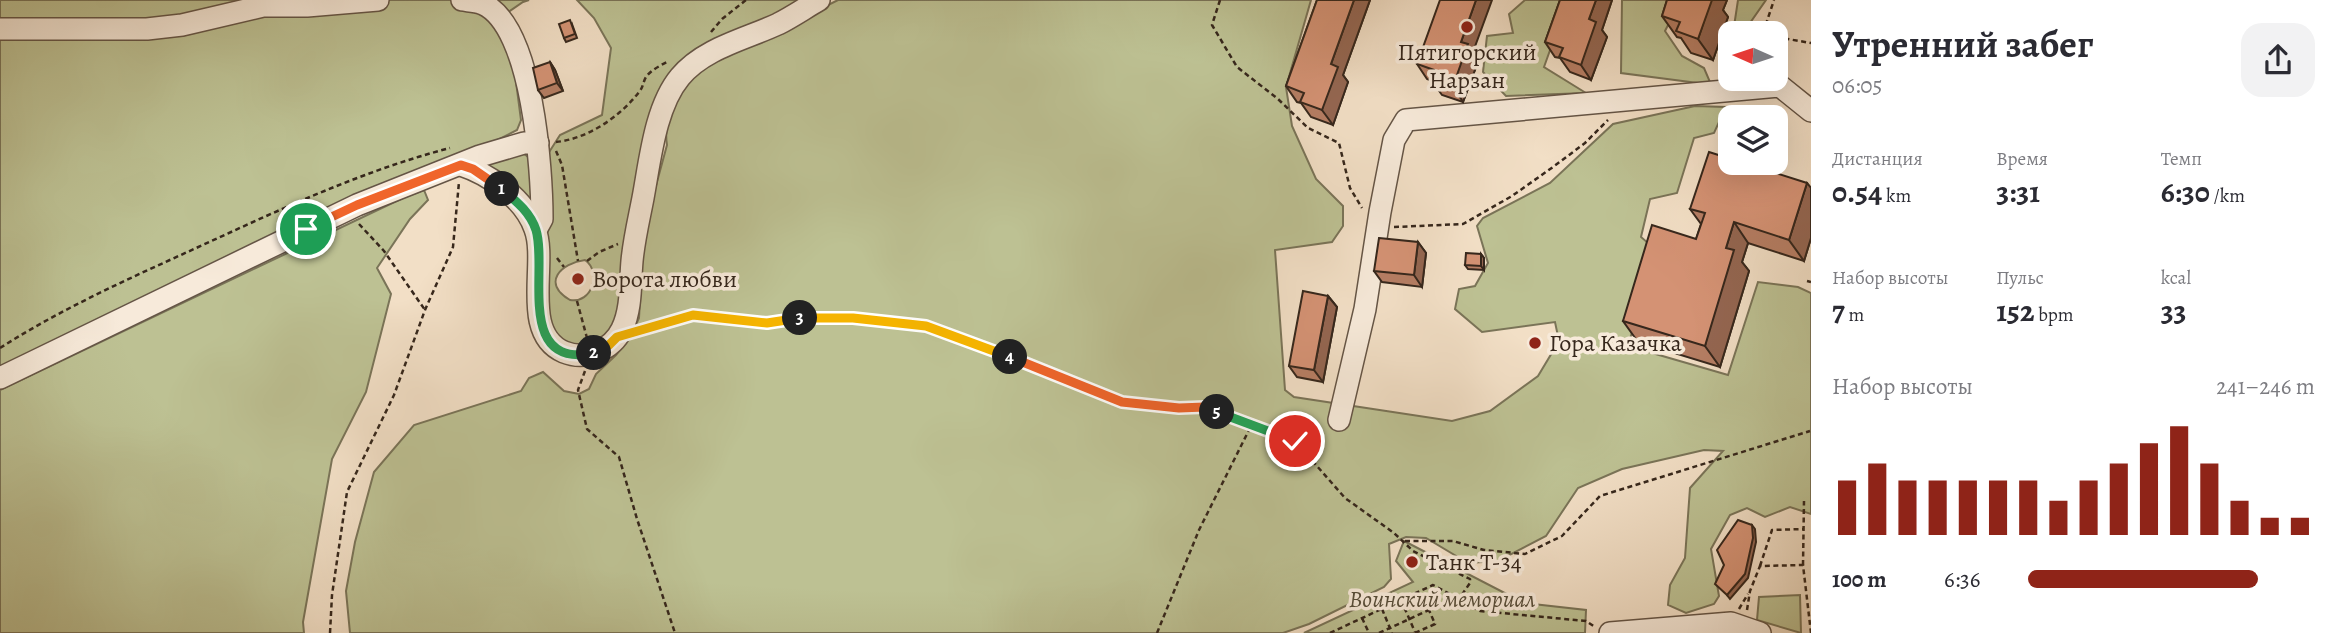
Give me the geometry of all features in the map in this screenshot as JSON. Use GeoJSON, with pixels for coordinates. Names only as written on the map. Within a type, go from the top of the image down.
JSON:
{"type":"FeatureCollection","features":[{"type":"Feature","properties":{"kind":"street"},"geometry":{"type":"LineString","coordinates":[[0,29],[147,29],[182,25],[263,6],[307,6],[378,0]]}},
{"type":"Feature","properties":{"kind":"street"},"geometry":{"type":"LineString","coordinates":[[462,0],[484,4],[496,13],[510,31],[524,70],[546,142],[541,219],[536,230]]}},
{"type":"Feature","properties":{"kind":"street"},"geometry":{"type":"LineString","coordinates":[[461,165],[473,169],[502,188],[523,207],[536,230],[537,301],[544,332],[555,347],[564,352],[575,355],[591,354],[609,345],[622,329],[627,312],[634,249],[654,139],[665,104],[680,77],[699,61],[778,24],[819,0]]}},
{"type":"Feature","properties":{"kind":"street"},"geometry":{"type":"LineString","coordinates":[[1339,420],[1365,309],[1394,140],[1406,120],[1780,86],[1811,111]]}},
{"type":"Feature","properties":{"kind":"street"},"geometry":{"type":"LineString","coordinates":[[0,378],[357,205],[480,156],[524,144],[546,142]]}},
{"type":"Feature","properties":{"kind":"street"},"geometry":{"type":"LineString","coordinates":[[1610,633],[1731,623],[1760,633]]}},
{"type":"Feature","properties":{"kind":"path"},"geometry":{"type":"LineString","coordinates":[[1767,21],[1774,0]]}},
{"type":"Feature","properties":{"kind":"path"},"geometry":{"type":"LineString","coordinates":[[1788,39],[1811,43]]}},
{"type":"Feature","properties":{"kind":"path"},"geometry":{"type":"LineString","coordinates":[[546,142],[562,165],[578,261]]}},
{"type":"Feature","properties":{"kind":"path"},"geometry":{"type":"LineString","coordinates":[[330,633],[332,595],[347,492],[394,395],[425,310],[453,247],[461,165]]}},
{"type":"Feature","properties":{"kind":"path"},"geometry":{"type":"LineString","coordinates":[[357,222],[384,251],[425,310]]}},
{"type":"Feature","properties":{"kind":"path"},"geometry":{"type":"LineString","coordinates":[[587,261],[599,252],[621,243],[634,249]]}},
{"type":"Feature","properties":{"kind":"path"},"geometry":{"type":"LineString","coordinates":[[577,301],[591,354],[579,390],[587,429],[618,457],[675,633]]}},
{"type":"Feature","properties":{"kind":"path"},"geometry":{"type":"LineString","coordinates":[[617,337],[693,315],[767,323],[811,317],[853,318],[926,326],[1122,402],[1179,408],[1205,407],[1295,441],[1345,498],[1395,533],[1413,551],[1470,579],[1459,599]]}},
{"type":"Feature","properties":{"kind":"path"},"geometry":{"type":"LineString","coordinates":[[1157,633],[1199,530],[1252,425]]}},
{"type":"Feature","properties":{"kind":"path"},"geometry":{"type":"LineString","coordinates":[[1404,541],[1452,541],[1484,550],[1525,554],[1562,536],[1600,496],[1810,431]]}},
{"type":"Feature","properties":{"kind":"path"},"geometry":{"type":"LineString","coordinates":[[1804,501],[1803,565],[1811,633]]}},
{"type":"Feature","properties":{"kind":"path"},"geometry":{"type":"LineString","coordinates":[[1750,591],[1772,530],[1803,529]]}},
{"type":"Feature","properties":{"kind":"path"},"geometry":{"type":"LineString","coordinates":[[1760,566],[1803,565]]}},
{"type":"Feature","properties":{"kind":"path"},"geometry":{"type":"LineString","coordinates":[[1330,633],[1433,585],[1480,611],[1586,621]]}},
{"type":"Feature","properties":{"kind":"path"},"geometry":{"type":"LineString","coordinates":[[1401,600],[1415,633],[1435,624],[1420,591]]}},
{"type":"Feature","properties":{"kind":"path"},"geometry":{"type":"LineString","coordinates":[[1382,609],[1392,633]]}},
{"type":"Feature","properties":{"kind":"path"},"geometry":{"type":"LineString","coordinates":[[1379,633],[1429,610]]}},
{"type":"Feature","properties":{"kind":"path"},"geometry":{"type":"LineString","coordinates":[[1362,618],[1369,633]]}},
{"type":"Feature","properties":{"kind":"path"},"geometry":{"type":"LineString","coordinates":[[1342,627],[1345,633]]}},
{"type":"Feature","properties":{"kind":"green space"},"geometry":{"type":"Polygon","coordinates":[[[0,0],[529,0],[507,13],[521,120],[517,130],[464,157],[0,372],[0,0]]]}},
{"type":"Feature","properties":{"kind":"green space"},"geometry":{"type":"Polygon","coordinates":[[[577,0],[803,0],[672,71],[615,321],[612,329],[595,343],[574,346],[557,338],[546,313],[546,157],[560,135],[602,115],[611,48],[594,18],[577,0]],[[585,260],[562,269],[556,281],[561,294],[570,300],[578,300],[589,292],[594,279],[590,265],[585,260]]]}},
{"type":"Feature","properties":{"kind":"green space"},"geometry":{"type":"Polygon","coordinates":[[[838,0],[1311,0],[1286,87],[1292,126],[1316,179],[1343,206],[1343,226],[1332,242],[1275,250],[1285,390],[1294,397],[1452,421],[1490,411],[1538,376],[1559,341],[1555,322],[1482,332],[1455,309],[1459,289],[1475,286],[1488,263],[1477,226],[1483,218],[1550,183],[1613,124],[1695,106],[1718,107],[1718,124],[1714,133],[1694,138],[1677,193],[1650,199],[1641,237],[1656,250],[1628,346],[1728,375],[1758,282],[1798,287],[1811,293],[1811,514],[1790,507],[1765,517],[1747,508],[1730,515],[1711,549],[1719,596],[1714,604],[1686,613],[1668,605],[1670,585],[1685,558],[1690,488],[1723,451],[1704,450],[1622,469],[1578,488],[1546,536],[1498,561],[1468,563],[1426,538],[1406,537],[1389,544],[1391,579],[1384,587],[1309,624],[1283,633],[350,633],[346,591],[355,542],[374,472],[414,425],[521,391],[529,378],[543,372],[564,391],[579,394],[589,389],[596,374],[631,336],[639,318],[644,230],[667,145],[667,123],[675,102],[687,84],[703,68],[838,0]]]}},
{"type":"Feature","properties":{"kind":"green space"},"geometry":{"type":"Polygon","coordinates":[[[1525,0],[1568,0],[1544,67],[1586,93],[1506,96],[1483,72],[1487,36],[1513,33],[1509,14],[1525,0]]]}},
{"type":"Feature","properties":{"kind":"green space"},"geometry":{"type":"Polygon","coordinates":[[[1622,0],[1681,0],[1665,31],[1682,56],[1704,68],[1710,82],[1698,83],[1621,73],[1622,0]]]}},
{"type":"Feature","properties":{"kind":"green space"},"geometry":{"type":"Polygon","coordinates":[[[1738,0],[1766,0],[1751,21],[1735,21],[1738,0]]]}},
{"type":"Feature","properties":{"kind":"green space"},"geometry":{"type":"Polygon","coordinates":[[[523,153],[533,168],[533,203],[484,163],[523,153]]]}},
{"type":"Feature","properties":{"kind":"green space"},"geometry":{"type":"Polygon","coordinates":[[[424,190],[428,200],[410,219],[377,268],[391,294],[366,392],[332,459],[303,622],[304,633],[0,633],[0,390],[424,190]]]}},
{"type":"Feature","properties":{"kind":"green space","name":"Воинский мемориал"},"geometry":{"type":"Polygon","coordinates":[[[1404,541],[1524,603],[1586,610],[1585,633],[1304,633],[1413,582],[1396,561],[1404,541]]]}},
{"type":"Feature","properties":{"kind":"green space"},"geometry":{"type":"Polygon","coordinates":[[[1800,595],[1801,633],[1757,620],[1759,597],[1800,595]]]}},
{"type":"Feature","properties":{"kind":"building"},"geometry":{"type":"Polygon","coordinates":[[[1317,0],[1354,0],[1331,64],[1338,67],[1322,110],[1300,102],[1304,93],[1286,86],[1317,0]]]}},
{"type":"Feature","properties":{"kind":"building"},"geometry":{"type":"Polygon","coordinates":[[[1440,0],[1476,0],[1461,42],[1468,44],[1453,86],[1431,80],[1434,70],[1417,64],[1440,0]]]}},
{"type":"Feature","properties":{"kind":"building"},"geometry":{"type":"Polygon","coordinates":[[[1560,0],[1596,0],[1589,19],[1596,22],[1581,65],[1559,57],[1563,48],[1545,42],[1560,0]]]}},
{"type":"Feature","properties":{"kind":"building"},"geometry":{"type":"Polygon","coordinates":[[[1667,0],[1712,0],[1698,39],[1676,31],[1680,22],[1662,16],[1667,0]]]}},
{"type":"Feature","properties":{"kind":"building"},"geometry":{"type":"Polygon","coordinates":[[[570,20],[575,34],[564,38],[559,24],[570,20]]]}},
{"type":"Feature","properties":{"kind":"building"},"geometry":{"type":"Polygon","coordinates":[[[550,62],[557,83],[538,90],[533,68],[550,62]]]}},
{"type":"Feature","properties":{"kind":"building"},"geometry":{"type":"Polygon","coordinates":[[[1709,152],[1718,155],[1718,175],[1782,175],[1807,183],[1789,240],[1734,222],[1726,248],[1734,250],[1705,346],[1623,321],[1652,225],[1696,239],[1705,213],[1690,209],[1709,152]]]}},
{"type":"Feature","properties":{"kind":"building"},"geometry":{"type":"Polygon","coordinates":[[[1379,238],[1418,242],[1414,275],[1374,271],[1379,238]]]}},
{"type":"Feature","properties":{"kind":"building"},"geometry":{"type":"Polygon","coordinates":[[[1466,253],[1481,254],[1481,266],[1465,265],[1466,253]]]}},
{"type":"Feature","properties":{"kind":"building"},"geometry":{"type":"Polygon","coordinates":[[[1303,291],[1328,296],[1314,370],[1289,366],[1303,291]]]}},
{"type":"Feature","properties":{"kind":"building"},"geometry":{"type":"Polygon","coordinates":[[[1738,520],[1752,525],[1753,538],[1745,574],[1727,595],[1715,584],[1724,565],[1717,550],[1738,520]]]}},
{"type":"Feature","properties":{"kind":"place","name":"Пятигорский Нарзан"},"geometry":{"type":"Point","coordinates":[1467,27]}},
{"type":"Feature","properties":{"kind":"place","name":"Ворота любви"},"geometry":{"type":"Point","coordinates":[578,279]}},
{"type":"Feature","properties":{"kind":"place","name":"Гора Казачка"},"geometry":{"type":"Point","coordinates":[1535,343]}},
{"type":"Feature","properties":{"kind":"place","name":"Танк Т-34"},"geometry":{"type":"Point","coordinates":[1412,562]}},
{"type":"Feature","properties":{"kind":"route"},"geometry":{"type":"LineString","coordinates":[[306,229],[357,205],[461,165],[473,169],[502,188],[523,207],[530,219],[536,230],[538,247],[537,301],[540,318],[549,340],[564,352],[575,355],[598,352],[617,337],[693,315],[767,323],[811,317],[853,318],[926,326],[1122,402],[1179,408],[1205,407],[1295,441]]}}]}
